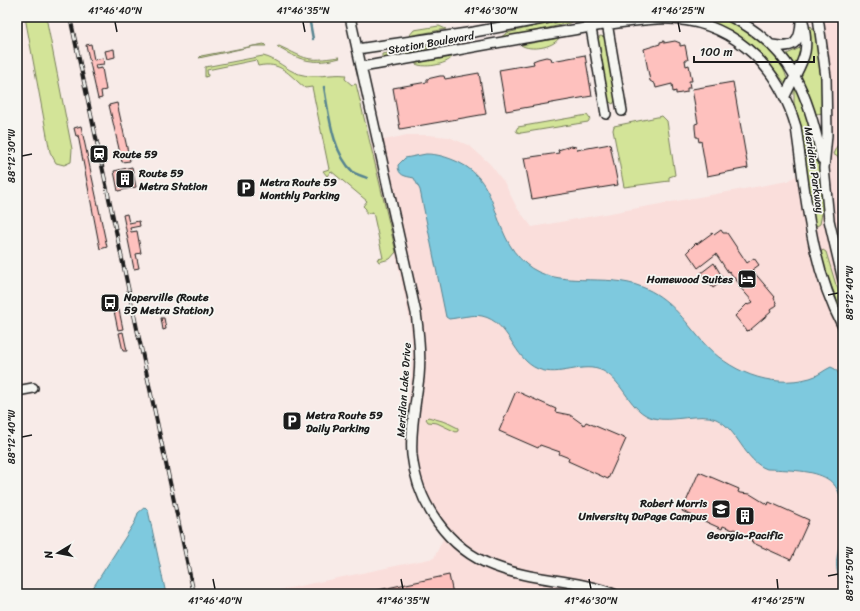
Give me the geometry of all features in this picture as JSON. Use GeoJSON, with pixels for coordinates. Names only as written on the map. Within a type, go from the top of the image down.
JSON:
{"type":"FeatureCollection","features":[{"type":"Feature","properties":{"kind":"street","name":"Meridian Lake Drive"},"geometry":{"type":"LineString","coordinates":[[350,17],[416,313],[420,353],[412,438],[412,454],[418,484],[427,504],[446,533],[458,545],[483,562],[507,571],[587,586],[614,594]]}},
{"type":"Feature","properties":{"kind":"street","name":"Station Boulevard"},"geometry":{"type":"LineString","coordinates":[[357,49],[554,17]]}},
{"type":"Feature","properties":{"kind":"street"},"geometry":{"type":"LineString","coordinates":[[589,17],[606,114]]}},
{"type":"Feature","properties":{"kind":"street"},"geometry":{"type":"LineString","coordinates":[[731,17],[757,33],[772,45],[795,76],[807,100],[824,168]]}},
{"type":"Feature","properties":{"kind":"street"},"geometry":{"type":"LineString","coordinates":[[772,45],[789,47],[796,42],[800,34],[801,17]]}},
{"type":"Feature","properties":{"kind":"street"},"geometry":{"type":"LineString","coordinates":[[785,96],[801,67],[806,54],[806,34],[801,17]]}},
{"type":"Feature","properties":{"kind":"street","name":"Meridian Parkway"},"geometry":{"type":"LineString","coordinates":[[818,17],[826,76],[827,134],[824,168],[831,234],[843,280]]}},
{"type":"Feature","properties":{"kind":"street","name":"Station Boulevard"},"geometry":{"type":"LineString","coordinates":[[361,67],[591,27],[606,21],[659,19],[683,20],[701,24],[734,38],[750,50],[776,79],[785,96]]}},
{"type":"Feature","properties":{"kind":"street"},"geometry":{"type":"LineString","coordinates":[[606,21],[622,111]]}},
{"type":"Feature","properties":{"kind":"street","name":"Meridian Parkway"},"geometry":{"type":"LineString","coordinates":[[785,96],[796,127],[807,216],[816,258],[828,297],[843,327]]}},
{"type":"Feature","properties":{"kind":"street"},"geometry":{"type":"LineString","coordinates":[[17,391],[33,388]]}},
{"type":"Feature","properties":{"kind":"shaded area"},"geometry":{"type":"Polygon","coordinates":[[[813,17],[843,17],[843,594],[261,594],[434,558],[443,539],[422,508],[409,474],[405,439],[413,350],[410,321],[371,143],[407,135],[428,135],[449,137],[470,146],[490,164],[504,182],[517,208],[532,227],[788,181],[822,161],[822,104],[817,40],[813,17]]]}},
{"type":"Feature","properties":{"kind":"green space"},"geometry":{"type":"Polygon","coordinates":[[[25,17],[46,17],[72,149],[71,162],[64,165],[56,163],[50,152],[25,17]]]}},
{"type":"Feature","properties":{"kind":"green space"},"geometry":{"type":"Polygon","coordinates":[[[693,17],[721,17],[740,26],[772,53],[785,73],[787,82],[785,83],[766,60],[745,41],[721,27],[693,17]]]}},
{"type":"Feature","properties":{"kind":"green space"},"geometry":{"type":"Polygon","coordinates":[[[564,19],[579,19],[569,23],[515,36],[501,37],[507,33],[564,19]]]}},
{"type":"Feature","properties":{"kind":"green space"},"geometry":{"type":"Polygon","coordinates":[[[439,26],[446,29],[409,36],[414,30],[439,26]]]}},
{"type":"Feature","properties":{"kind":"green space"},"geometry":{"type":"Polygon","coordinates":[[[811,26],[818,43],[822,81],[823,113],[816,114],[801,75],[809,54],[809,28],[811,26]]]}},
{"type":"Feature","properties":{"kind":"green space"},"geometry":{"type":"Polygon","coordinates":[[[468,36],[465,40],[382,59],[382,54],[416,49],[468,36]]]}},
{"type":"Feature","properties":{"kind":"green space"},"geometry":{"type":"Polygon","coordinates":[[[600,36],[605,37],[616,99],[613,104],[608,101],[597,41],[600,36]]]}},
{"type":"Feature","properties":{"kind":"green space"},"geometry":{"type":"Polygon","coordinates":[[[559,38],[552,44],[541,48],[530,48],[521,45],[559,38]]]}},
{"type":"Feature","properties":{"kind":"green space"},"geometry":{"type":"Polygon","coordinates":[[[264,44],[266,46],[254,46],[199,58],[201,56],[264,44]]]}},
{"type":"Feature","properties":{"kind":"green space"},"geometry":{"type":"Polygon","coordinates":[[[279,46],[307,58],[340,58],[323,61],[301,59],[277,47],[279,46]]]}},
{"type":"Feature","properties":{"kind":"green space"},"geometry":{"type":"Polygon","coordinates":[[[802,47],[803,48],[796,67],[787,54],[802,47]]]}},
{"type":"Feature","properties":{"kind":"green space"},"geometry":{"type":"Polygon","coordinates":[[[263,56],[268,57],[299,74],[311,76],[346,75],[345,79],[352,85],[356,84],[396,252],[390,259],[379,262],[377,259],[383,258],[373,212],[366,214],[366,209],[363,206],[367,201],[331,171],[327,176],[323,171],[329,169],[312,87],[305,88],[284,70],[273,65],[258,66],[256,60],[207,70],[208,76],[205,77],[205,67],[263,56]]]}},
{"type":"Feature","properties":{"kind":"green space"},"geometry":{"type":"Polygon","coordinates":[[[452,57],[440,64],[428,66],[414,63],[452,57]]]}},
{"type":"Feature","properties":{"kind":"green space"},"geometry":{"type":"Polygon","coordinates":[[[797,89],[814,137],[821,174],[822,209],[820,224],[817,226],[813,221],[801,126],[794,103],[794,90],[797,89]]]}},
{"type":"Feature","properties":{"kind":"green space"},"geometry":{"type":"Polygon","coordinates":[[[587,115],[590,119],[588,122],[521,133],[517,132],[516,130],[518,127],[587,115]]]}},
{"type":"Feature","properties":{"kind":"green space"},"geometry":{"type":"Polygon","coordinates":[[[662,116],[667,121],[675,175],[669,177],[669,181],[624,187],[613,130],[614,126],[662,116]]]}},
{"type":"Feature","properties":{"kind":"green space"},"geometry":{"type":"Polygon","coordinates":[[[843,142],[843,159],[841,159],[833,154],[837,146],[843,142]]]}},
{"type":"Feature","properties":{"kind":"green space"},"geometry":{"type":"Polygon","coordinates":[[[823,250],[826,252],[836,285],[843,299],[843,316],[820,257],[820,253],[823,250]]]}},
{"type":"Feature","properties":{"kind":"green space"},"geometry":{"type":"Polygon","coordinates":[[[428,417],[446,422],[458,428],[458,431],[456,432],[437,423],[428,422],[426,419],[428,417]]]}},
{"type":"Feature","properties":{"kind":"water"},"geometry":{"type":"Polygon","coordinates":[[[426,154],[438,155],[450,159],[472,171],[482,182],[490,195],[500,224],[514,252],[526,264],[538,272],[566,279],[628,283],[652,291],[668,303],[682,317],[712,352],[737,369],[751,375],[765,379],[795,381],[813,377],[831,367],[835,369],[843,379],[843,588],[837,570],[842,518],[841,501],[837,489],[829,480],[818,475],[804,472],[767,469],[759,465],[752,459],[730,430],[716,419],[709,417],[694,417],[661,419],[645,415],[638,410],[616,382],[603,371],[595,368],[579,368],[554,372],[538,369],[523,357],[499,325],[482,316],[449,319],[446,317],[420,190],[414,178],[403,175],[398,169],[398,165],[405,158],[426,154]]]}},
{"type":"Feature","properties":{"kind":"water"},"geometry":{"type":"Polygon","coordinates":[[[145,507],[148,510],[166,594],[89,594],[135,522],[138,513],[145,507]]]}},
{"type":"Feature","properties":{"kind":"building"},"geometry":{"type":"Polygon","coordinates":[[[664,41],[664,43],[675,41],[680,43],[680,46],[685,45],[688,60],[685,60],[686,66],[689,65],[692,81],[689,81],[690,88],[687,88],[687,92],[676,94],[676,91],[673,92],[672,84],[656,88],[655,84],[650,81],[644,49],[660,44],[660,42],[664,41]]]}},
{"type":"Feature","properties":{"kind":"building"},"geometry":{"type":"Polygon","coordinates":[[[91,44],[94,60],[103,58],[104,64],[95,65],[96,69],[102,68],[106,90],[101,91],[102,98],[98,99],[86,45],[91,44]]]}},
{"type":"Feature","properties":{"kind":"building"},"geometry":{"type":"Polygon","coordinates":[[[114,49],[115,57],[107,59],[105,51],[114,49]]]}},
{"type":"Feature","properties":{"kind":"building"},"geometry":{"type":"Polygon","coordinates":[[[585,55],[592,96],[506,111],[499,70],[534,64],[533,61],[546,57],[551,58],[552,61],[585,55]]]}},
{"type":"Feature","properties":{"kind":"building"},"geometry":{"type":"Polygon","coordinates":[[[479,73],[486,114],[400,129],[393,88],[427,82],[427,79],[440,76],[444,76],[445,79],[479,73]]]}},
{"type":"Feature","properties":{"kind":"building"},"geometry":{"type":"Polygon","coordinates":[[[733,82],[748,168],[707,176],[701,141],[699,142],[698,137],[696,137],[695,124],[698,123],[692,89],[733,82]]]}},
{"type":"Feature","properties":{"kind":"building"},"geometry":{"type":"Polygon","coordinates":[[[117,103],[130,161],[122,162],[109,105],[117,103]]]}},
{"type":"Feature","properties":{"kind":"building"},"geometry":{"type":"Polygon","coordinates":[[[81,126],[107,247],[100,249],[78,135],[76,136],[74,128],[81,126]]]}},
{"type":"Feature","properties":{"kind":"building"},"geometry":{"type":"Polygon","coordinates":[[[610,144],[618,185],[532,199],[524,158],[559,153],[558,150],[571,146],[576,147],[577,150],[610,144]]]}},
{"type":"Feature","properties":{"kind":"building","name":"Route 59 Metra Station"},"geometry":{"type":"Polygon","coordinates":[[[132,167],[136,187],[118,191],[114,171],[132,167]]]}},
{"type":"Feature","properties":{"kind":"building"},"geometry":{"type":"Polygon","coordinates":[[[127,214],[129,223],[139,221],[140,226],[130,228],[131,232],[137,231],[141,253],[136,254],[139,268],[134,269],[123,215],[127,214]]]}},
{"type":"Feature","properties":{"kind":"building","name":"Homewood Suites"},"geometry":{"type":"Polygon","coordinates":[[[721,230],[723,233],[727,233],[747,263],[754,258],[759,265],[752,270],[775,297],[774,298],[777,305],[770,310],[771,312],[747,331],[735,316],[747,304],[748,305],[753,302],[739,286],[740,285],[729,271],[728,272],[716,254],[698,268],[687,252],[696,243],[697,244],[712,233],[714,235],[721,230]]]}},
{"type":"Feature","properties":{"kind":"building"},"geometry":{"type":"Polygon","coordinates":[[[714,263],[724,280],[713,288],[709,283],[707,285],[701,273],[714,263]]]}},
{"type":"Feature","properties":{"kind":"building"},"geometry":{"type":"Polygon","coordinates":[[[119,310],[123,329],[118,330],[114,311],[119,310]]]}},
{"type":"Feature","properties":{"kind":"building"},"geometry":{"type":"Polygon","coordinates":[[[161,318],[164,318],[166,329],[163,330],[161,318]]]}},
{"type":"Feature","properties":{"kind":"building"},"geometry":{"type":"Polygon","coordinates":[[[123,332],[127,351],[123,351],[119,333],[123,332]]]}},
{"type":"Feature","properties":{"kind":"building"},"geometry":{"type":"Polygon","coordinates":[[[516,391],[556,409],[555,412],[570,415],[584,425],[586,422],[626,439],[608,479],[568,461],[569,458],[559,454],[560,452],[540,445],[538,448],[499,431],[516,391]]]}},
{"type":"Feature","properties":{"kind":"building","name":"Georgia-Pacific"},"geometry":{"type":"Polygon","coordinates":[[[699,472],[739,489],[738,492],[740,493],[750,494],[768,505],[769,502],[809,520],[791,560],[751,542],[752,539],[734,529],[733,530],[723,526],[722,529],[682,511],[699,472]]]}},
{"type":"Feature","properties":{"kind":"building"},"geometry":{"type":"Polygon","coordinates":[[[449,575],[453,594],[359,594],[449,575]]]}},
{"type":"Feature","properties":{"kind":"waterway"},"geometry":{"type":"LineString","coordinates":[[309,17],[313,39]]}},
{"type":"Feature","properties":{"kind":"waterway"},"geometry":{"type":"LineString","coordinates":[[324,87],[332,132],[340,154],[353,172],[367,178]]}},
{"type":"Feature","properties":{"kind":"railway"},"geometry":{"type":"LineString","coordinates":[[70,17],[194,594]]}},
{"type":"Feature","properties":{"kind":"place","name":"Route 59"},"geometry":{"type":"Point","coordinates":[99,154]}},
{"type":"Feature","properties":{"kind":"place","name":"Route 59 Metra Station"},"geometry":{"type":"Point","coordinates":[125,179]}},
{"type":"Feature","properties":{"kind":"place","name":"Metra Route 59 Monthly Parking"},"geometry":{"type":"Point","coordinates":[246,188]}},
{"type":"Feature","properties":{"kind":"place","name":"Homewood Suites"},"geometry":{"type":"Point","coordinates":[747,279]}},
{"type":"Feature","properties":{"kind":"place","name":"Naperville (Route 59 Metra Station)"},"geometry":{"type":"Point","coordinates":[110,303]}},
{"type":"Feature","properties":{"kind":"place","name":"Metra Route 59 Daily Parking"},"geometry":{"type":"Point","coordinates":[292,421]}},
{"type":"Feature","properties":{"kind":"place","name":"Robert Morris University DuPage Campus"},"geometry":{"type":"Point","coordinates":[721,509]}},
{"type":"Feature","properties":{"kind":"place","name":"Georgia-Pacific"},"geometry":{"type":"Point","coordinates":[745,516]}}]}
